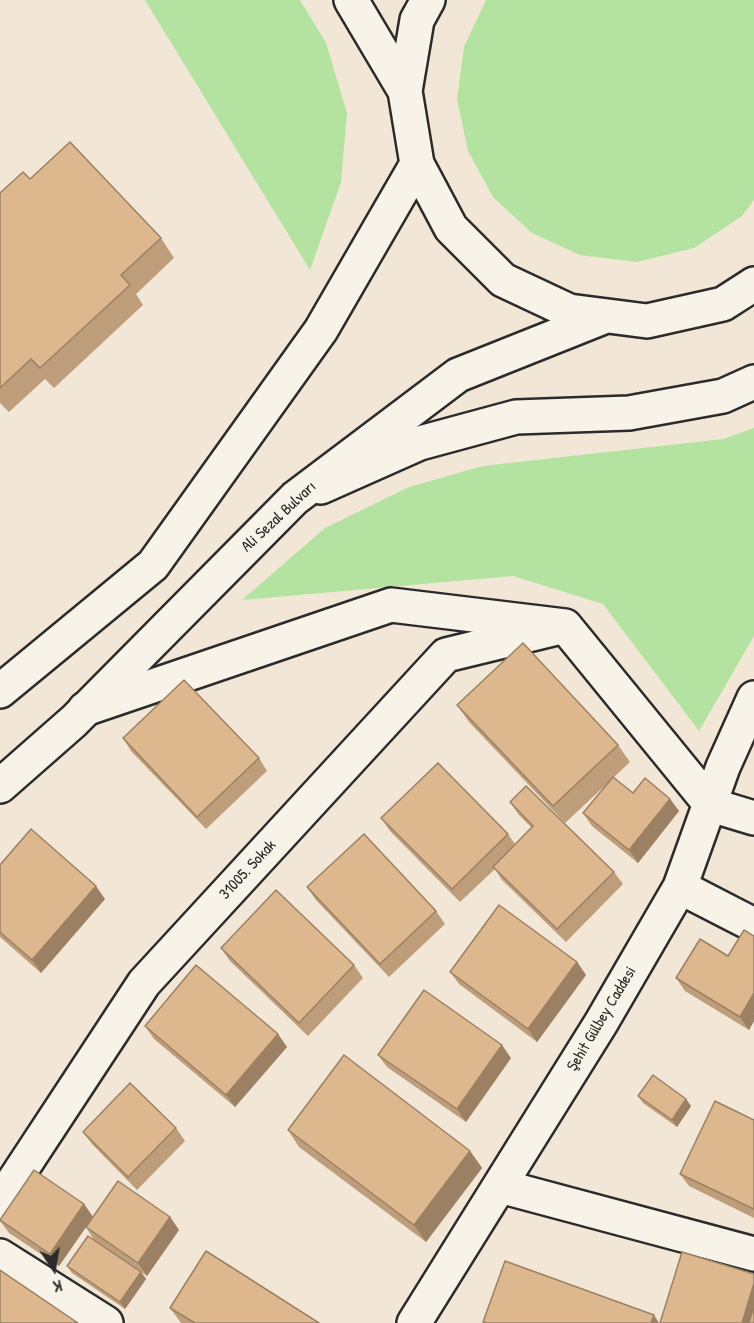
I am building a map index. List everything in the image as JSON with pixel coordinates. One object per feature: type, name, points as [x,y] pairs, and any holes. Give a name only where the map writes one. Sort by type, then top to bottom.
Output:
[{"type":"street","points":[[351,0],[405,92]]},
{"type":"street","points":[[428,0],[417,20],[405,92],[417,164],[451,228],[503,280],[569,311],[646,321],[723,304],[754,284]]},
{"type":"street","points":[[0,691],[153,565],[321,330],[417,164]]},
{"type":"street","name":"Ali Sezal Bulvarı","points":[[0,786],[85,709],[295,498],[458,375],[606,316]]},
{"type":"street","points":[[295,498],[420,443],[516,417],[629,413],[723,396],[754,382]]},
{"type":"street","points":[[85,709],[391,605],[566,626],[711,805],[754,818]]},
{"type":"street","name":"31005. Sokak","points":[[0,1202],[144,983],[446,655],[566,626]]},
{"type":"street","name":"Şehit Gülbey Caddesi","points":[[414,1323],[601,1023],[680,887],[723,767],[754,698]]},
{"type":"street","points":[[680,887],[754,925]]},
{"type":"street","points":[[500,1186],[754,1254]]},
{"type":"street","points":[[0,1256],[106,1323]]},
{"type":"green space","points":[[145,0],[300,0],[326,43],[347,113],[341,182],[310,270]]},
{"type":"green space","points":[[486,0],[754,0],[754,200],[742,216],[694,248],[637,262],[580,255],[532,233],[493,197],[468,151],[457,99],[464,47]]},
{"type":"green space","points":[[754,428],[754,636],[699,731],[603,604],[513,576],[242,600],[325,528],[409,487],[483,466],[723,439]]},
{"type":"building","points":[[70,142],[161,238],[121,275],[130,285],[40,368],[31,359],[0,388],[0,193],[23,172],[30,179]]},
{"type":"building","points":[[523,643],[618,745],[553,806],[457,705]]},
{"type":"building","points":[[184,680],[259,758],[197,817],[123,738]]},
{"type":"building","points":[[438,763],[508,834],[452,889],[381,818]]},
{"type":"building","points":[[613,777],[633,793],[645,778],[670,799],[629,850],[583,813]]},
{"type":"building","points":[[526,786],[614,872],[557,929],[493,867],[533,826],[510,802]]},
{"type":"building","points":[[31,829],[96,886],[32,960],[0,932],[0,865]]},
{"type":"building","points":[[364,834],[436,911],[380,964],[307,887]]},
{"type":"building","points":[[276,890],[354,965],[299,1023],[221,948]]},
{"type":"building","points":[[499,905],[577,962],[528,1029],[450,972]]},
{"type":"building","points":[[744,930],[754,936],[754,993],[740,1017],[676,978],[700,939],[728,956]]},
{"type":"building","points":[[196,965],[278,1034],[226,1095],[145,1026]]},
{"type":"building","points":[[424,990],[502,1045],[457,1109],[378,1055]]},
{"type":"building","points":[[344,1055],[470,1151],[414,1225],[288,1130]]},
{"type":"building","points":[[653,1075],[686,1099],[672,1120],[638,1096]]},
{"type":"building","points":[[130,1083],[176,1128],[128,1177],[83,1132]]},
{"type":"building","points":[[715,1101],[754,1120],[754,1209],[680,1174]]},
{"type":"building","points":[[34,1170],[84,1204],[50,1254],[0,1220]]},
{"type":"building","points":[[118,1181],[170,1217],[138,1263],[86,1227]]},
{"type":"building","points":[[88,1236],[141,1272],[120,1302],[67,1266]]},
{"type":"building","points":[[206,1251],[319,1323],[195,1323],[170,1308]]},
{"type":"building","points":[[682,1252],[754,1274],[754,1283],[742,1323],[660,1323]]},
{"type":"building","points":[[505,1261],[654,1315],[651,1323],[483,1322]]},
{"type":"building","points":[[0,1270],[78,1323],[0,1323]]},
{"type":"building","points":[[754,1306],[754,1323],[749,1323]]}]
